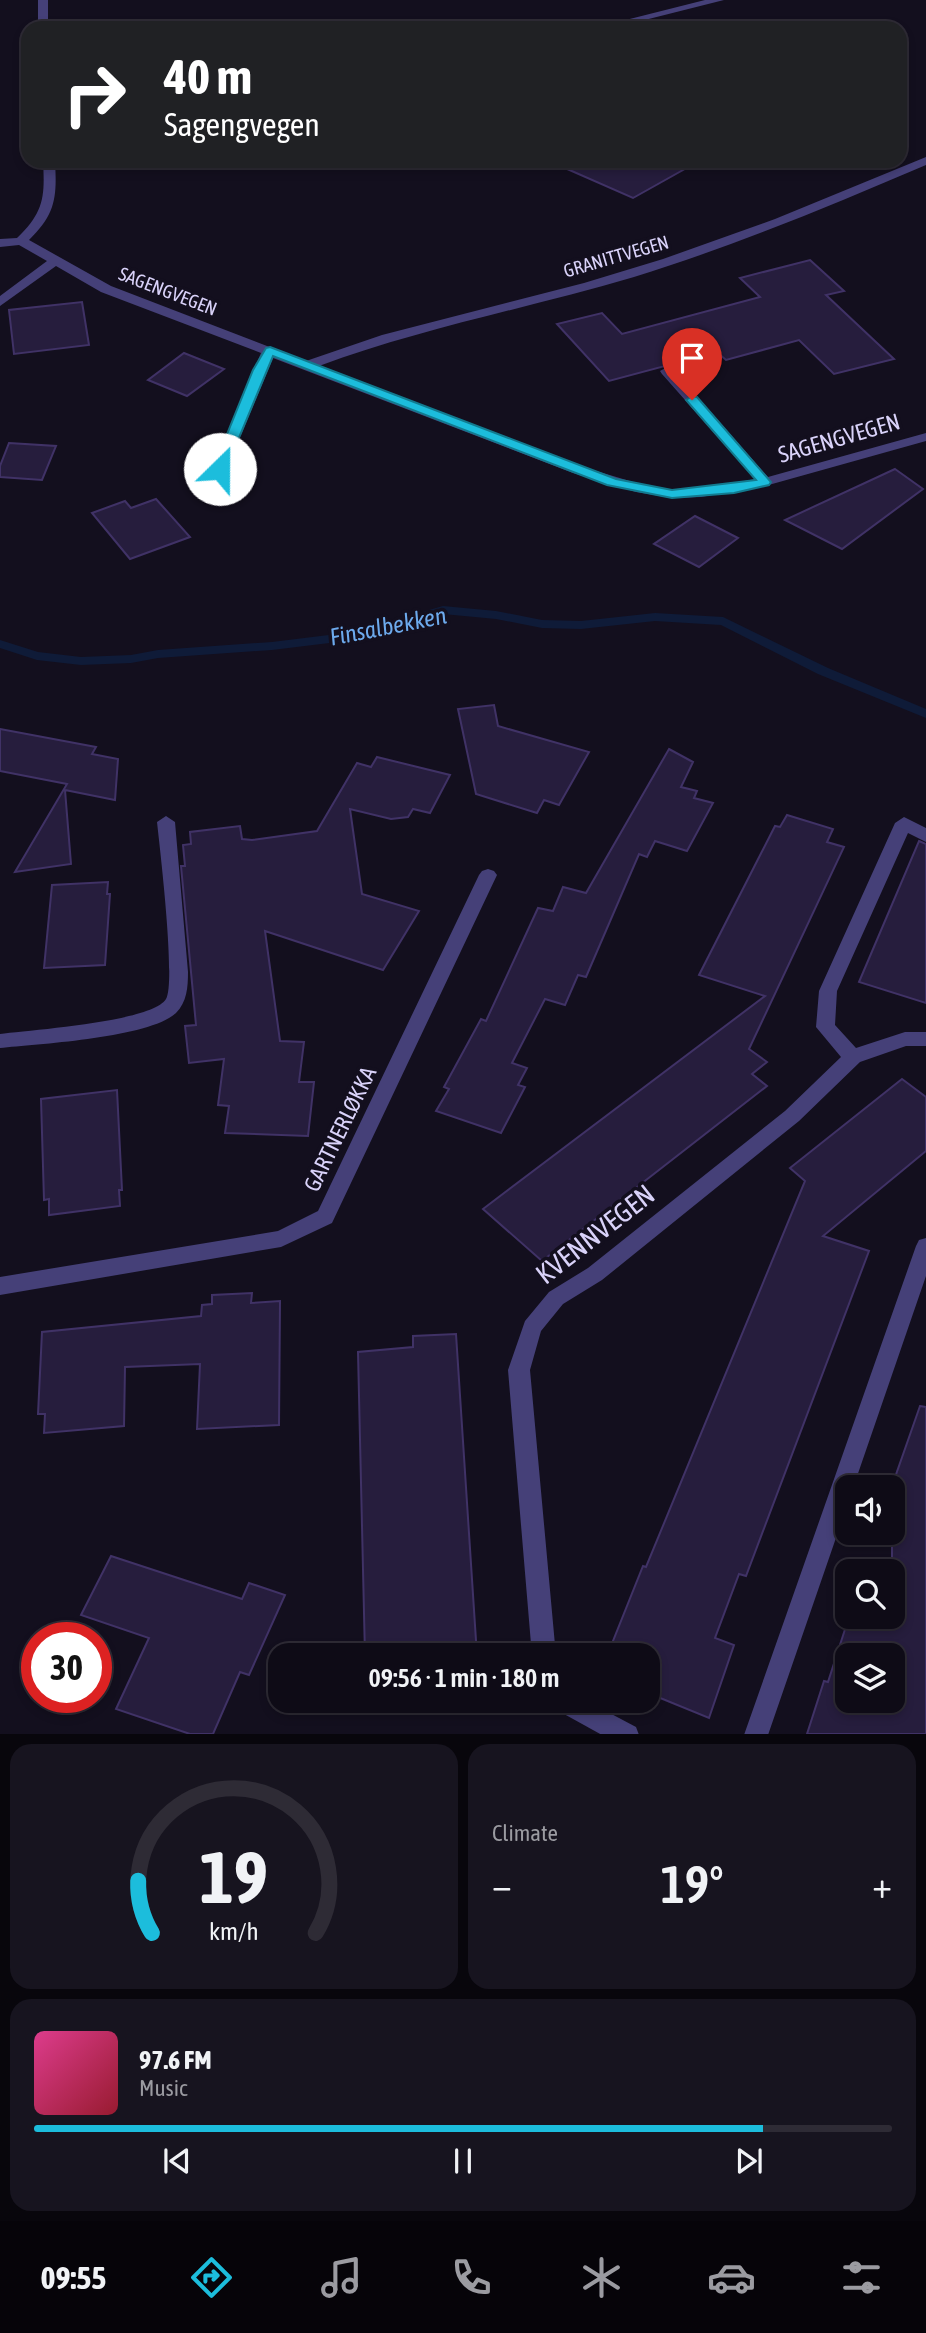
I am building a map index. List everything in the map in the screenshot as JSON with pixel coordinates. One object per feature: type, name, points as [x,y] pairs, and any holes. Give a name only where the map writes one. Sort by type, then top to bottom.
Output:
[{"type":"street","points":[[43,0],[43,21]]},
{"type":"street","points":[[629,21],[719,0]]},
{"type":"street","name":"GRANITTVEGEN","points":[[309,365],[357,346],[628,274],[706,249],[769,227],[926,161]]},
{"type":"street","points":[[0,243],[21,241],[41,222],[49,206],[49,168]]},
{"type":"street","name":"SAGENGVEGEN","points":[[21,241],[106,289],[612,482],[672,494],[734,489],[926,438]]},
{"type":"street","points":[[0,302],[55,261]]},
{"type":"street","points":[[209,495],[259,370],[270,350]]},
{"type":"street","name":"SAGENGVEGEN","points":[[667,371],[765,482]]},
{"type":"street","points":[[0,1041],[133,1022],[166,1010],[178,995],[179,972],[166,822]]},
{"type":"street","points":[[853,1057],[825,1027],[828,991],[904,823],[926,836]]},
{"type":"street","name":"GARTNERLØKKA","points":[[0,1286],[281,1239],[325,1217],[488,875]]},
{"type":"street","name":"KVENNVEGEN","points":[[543,1643],[519,1370],[532,1327],[556,1298],[595,1274],[771,1133],[853,1057],[905,1039],[926,1039]]},
{"type":"street","points":[[756,1734],[926,1246]]},
{"type":"street","points":[[586,1713],[627,1734]]},
{"type":"building","points":[[565,168],[687,168],[633,198]]},
{"type":"building","points":[[810,260],[844,291],[826,295],[894,359],[834,374],[799,340],[726,360],[717,352],[609,381],[557,324],[602,313],[622,334],[760,297],[740,278]]},
{"type":"building","points":[[82,302],[89,345],[14,354],[9,310]]},
{"type":"building","points":[[184,353],[224,369],[187,396],[148,380]]},
{"type":"building","points":[[9,443],[56,446],[42,480],[0,477],[0,466]]},
{"type":"building","points":[[895,469],[923,489],[842,549],[785,520]]},
{"type":"building","points":[[156,499],[190,537],[130,559],[92,513],[125,501],[131,508]]},
{"type":"building","points":[[695,516],[738,538],[699,567],[654,544]]},
{"type":"building","points":[[494,705],[498,726],[589,752],[559,805],[544,800],[537,813],[476,794],[458,709]]},
{"type":"building","points":[[0,729],[96,747],[92,754],[118,759],[115,800],[65,790],[71,864],[15,872],[67,784],[0,771]]},
{"type":"building","points":[[669,749],[693,762],[681,787],[697,791],[694,798],[713,803],[687,851],[655,841],[647,857],[639,854],[586,977],[578,975],[565,1005],[545,999],[512,1063],[527,1068],[518,1085],[525,1087],[501,1133],[436,1111],[449,1089],[444,1087],[481,1019],[486,1021],[538,908],[553,911],[563,887],[586,893]]},
{"type":"building","points":[[377,757],[450,775],[430,813],[413,809],[408,817],[391,819],[350,809],[362,894],[419,911],[383,970],[265,931],[280,1041],[304,1042],[299,1082],[314,1082],[308,1136],[225,1133],[229,1106],[218,1105],[224,1059],[189,1063],[185,1026],[196,1025],[181,866],[185,866],[183,845],[191,844],[190,832],[240,826],[242,839],[252,840],[317,831],[357,763],[371,767]]},
{"type":"building","points":[[787,815],[833,829],[827,842],[844,847],[749,1049],[767,1062],[752,1074],[767,1086],[542,1261],[483,1209],[765,996],[699,975],[775,826],[780,827]]},
{"type":"building","points":[[919,841],[926,844],[926,1003],[859,982]]},
{"type":"building","points":[[108,882],[107,894],[110,894],[105,965],[44,968],[52,885]]},
{"type":"building","points":[[902,1079],[926,1097],[926,1151],[823,1236],[869,1251],[746,1576],[739,1574],[715,1638],[734,1645],[709,1718],[660,1698],[660,1643],[612,1643],[805,1181],[790,1168]]},
{"type":"building","points":[[117,1090],[122,1190],[119,1190],[120,1206],[49,1215],[49,1199],[44,1200],[41,1099]]},
{"type":"building","points":[[252,1293],[251,1303],[280,1301],[279,1425],[197,1429],[200,1364],[125,1367],[124,1426],[44,1433],[45,1414],[38,1414],[42,1332],[201,1316],[202,1305],[212,1304],[212,1295]]},
{"type":"building","points":[[456,1334],[476,1643],[365,1643],[358,1352],[413,1347],[413,1336]]},
{"type":"building","points":[[920,1406],[926,1407],[926,1734],[807,1734],[824,1681],[828,1682],[835,1660],[835,1713],[905,1713],[905,1643],[841,1643],[845,1629],[905,1629],[905,1559],[892,1559],[892,1545],[905,1545],[905,1475],[896,1475]]},
{"type":"building","points":[[111,1556],[242,1599],[249,1583],[285,1595],[249,1675],[240,1672],[213,1734],[190,1734],[116,1709],[149,1638],[112,1625],[112,1622],[102,1622],[81,1615]]},
{"type":"waterway","name":"Finsalbekken","points":[[0,644],[37,656],[81,661],[131,659],[158,654],[272,646],[354,636],[443,610],[496,615],[542,624],[581,625],[655,617],[723,621],[823,671],[926,714]]},
{"type":"route","points":[[220,469],[259,370],[270,350],[612,482],[672,494],[734,489],[765,482],[722,430],[692,400]]}]
